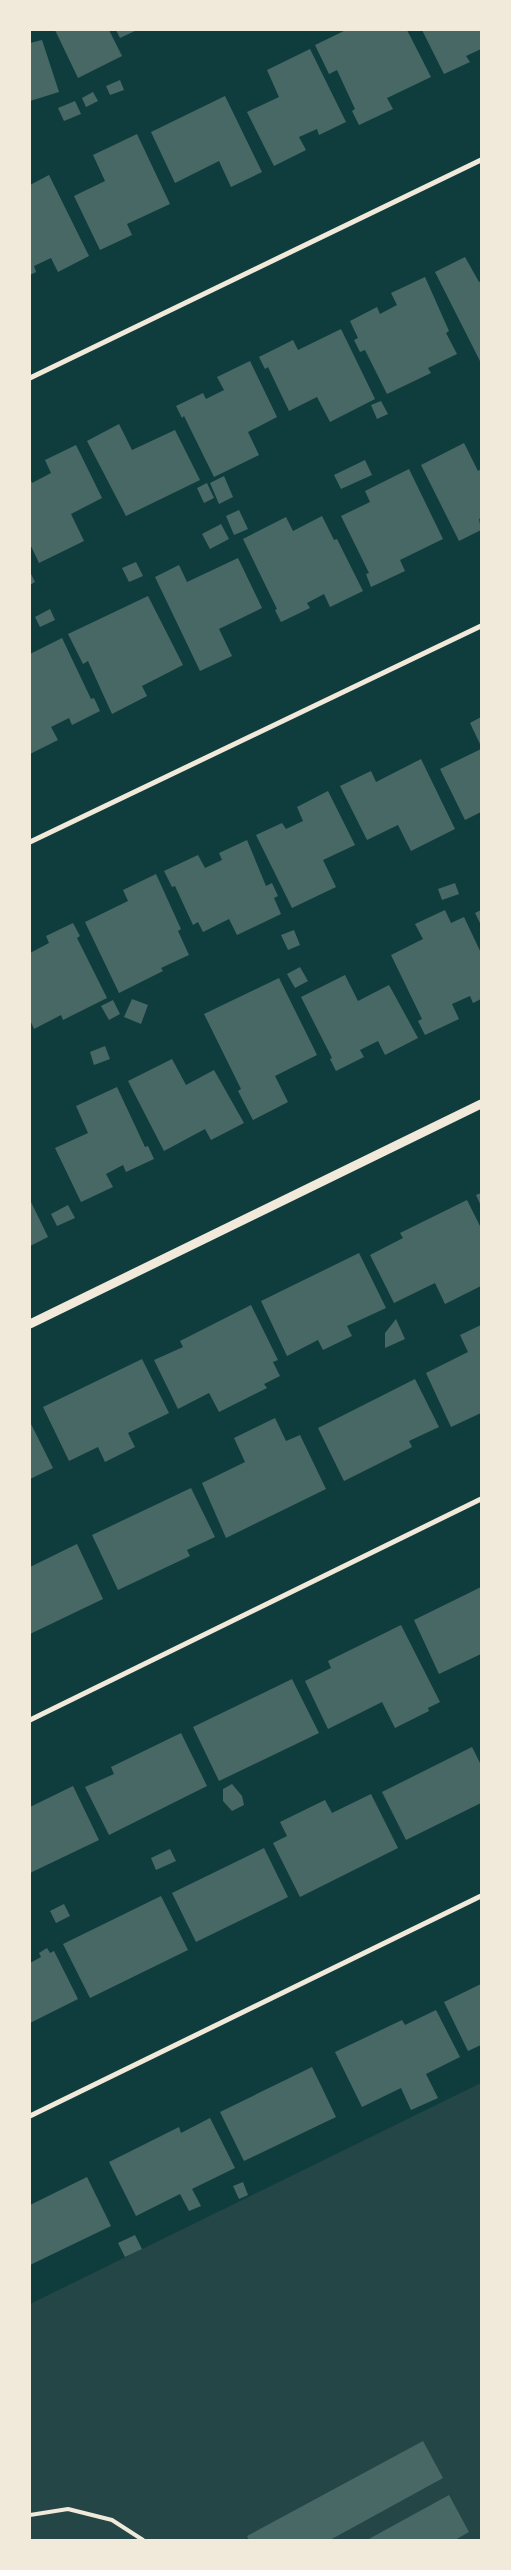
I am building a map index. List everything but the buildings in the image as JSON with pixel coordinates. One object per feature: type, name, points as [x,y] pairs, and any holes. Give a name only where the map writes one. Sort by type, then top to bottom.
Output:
[{"type":"street","points":[[30,378],[481,160]]},
{"type":"street","points":[[30,842],[481,626]]},
{"type":"street","points":[[30,1324],[481,1104]]},
{"type":"street","points":[[30,1720],[481,1499]]},
{"type":"street","points":[[30,2116],[481,1896]]},
{"type":"lane","points":[[30,2515],[68,2510],[112,2520],[143,2540]]},
{"type":"shaded area","points":[[481,2083],[481,2540],[30,2540],[30,2304]]}]
